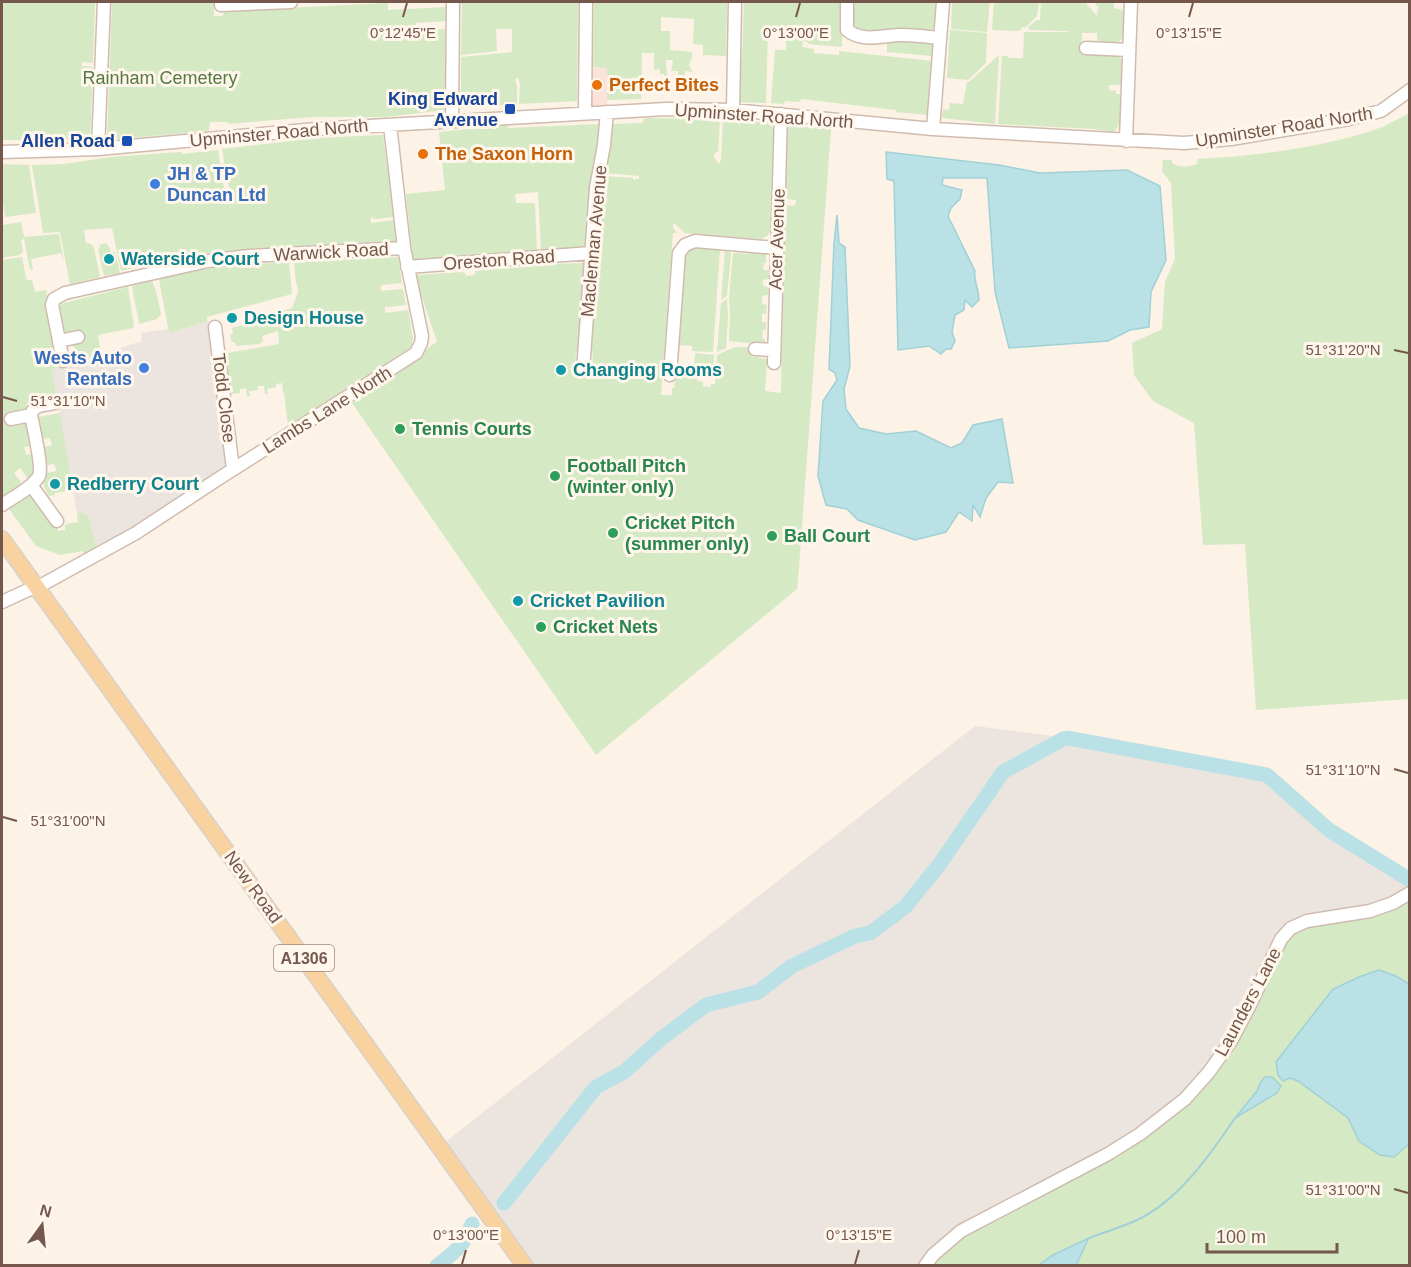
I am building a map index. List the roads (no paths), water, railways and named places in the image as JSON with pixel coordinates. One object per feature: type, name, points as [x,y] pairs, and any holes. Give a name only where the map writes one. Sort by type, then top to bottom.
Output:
[{"type":"main road","name":"New Road","points":[[2,539],[525,1266]]},
{"type":"street","points":[[98,149],[104,2]]},
{"type":"street","points":[[221,5],[291,2]]},
{"type":"street","points":[[452,121],[453,2]]},
{"type":"street","points":[[585,113],[586,2]]},
{"type":"street","points":[[733,110],[735,2]]},
{"type":"street","points":[[847,2],[847,30],[853,35],[867,38],[901,35],[940,38]]},
{"type":"street","points":[[933,129],[943,2]]},
{"type":"street","points":[[1126,141],[1129,50],[1127,2]]},
{"type":"street","points":[[1086,48],[1129,50]]},
{"type":"street","name":"Upminster Road North","points":[[2,152],[98,149],[316,129],[666,109],[733,110],[933,129],[1184,143],[1231,139],[1349,119],[1381,111],[1410,90]]},
{"type":"street","name":"Maclennan Avenue","points":[[583,371],[596,188],[607,112]]},
{"type":"street","name":"Acer Avenue","points":[[755,349],[774,357],[781,114]]},
{"type":"street","name":"Lambs Lane North","points":[[2,602],[38,587],[136,532],[416,353],[422,336],[404,248],[390,124]]},
{"type":"street","points":[[670,375],[679,253],[685,245],[695,241],[776,248]]},
{"type":"street","name":"Warwick Road","points":[[63,361],[52,305],[58,295],[208,261],[249,256],[404,248]]},
{"type":"street","name":"Oreston Road","points":[[407,267],[591,254]]},
{"type":"street","name":"Todd Close","points":[[215,327],[233,470]]},
{"type":"street","points":[[59,341],[78,337]]},
{"type":"street","points":[[2,505],[39,477],[41,468],[31,415],[34,408],[55,403]]},
{"type":"street","points":[[11,418],[31,415]]},
{"type":"street","points":[[31,485],[57,521]]},
{"type":"street","name":"Launders Lane","points":[[925,1266],[933,1255],[960,1231],[1108,1154],[1140,1134],[1185,1099],[1209,1072],[1231,1041],[1281,939],[1291,927],[1307,921],[1370,911],[1393,903],[1410,893]]},
{"type":"water","points":[[886,152],[999,165],[1040,173],[1127,170],[1160,186],[1166,260],[1151,292],[1149,327],[1130,330],[1108,341],[1009,348],[995,292],[987,178],[943,178],[942,185],[962,190],[960,199],[951,208],[948,216],[975,271],[979,300],[972,307],[965,300],[964,310],[955,315],[952,332],[955,341],[951,349],[946,349],[941,354],[929,346],[898,350],[894,181],[887,179]]},
{"type":"water","points":[[837,215],[839,243],[845,247],[850,366],[844,389],[846,409],[859,428],[886,434],[916,431],[951,448],[962,443],[973,425],[1002,419],[1013,483],[998,482],[986,498],[980,517],[973,505],[972,521],[959,512],[946,532],[915,540],[858,520],[847,509],[826,505],[818,476],[823,401],[837,380],[835,373],[829,369]]},
{"type":"water","points":[[1379,970],[1409,984],[1409,1144],[1394,1157],[1380,1155],[1359,1141],[1348,1118],[1298,1081],[1290,1078],[1283,1081],[1278,1075],[1276,1062],[1333,989]]},
{"type":"water","points":[[1265,1077],[1272,1077],[1281,1086],[1277,1093],[1235,1118],[1257,1091]]},
{"type":"water","points":[[1089,1238],[1076,1265],[1039,1265],[1053,1255]]},
{"type":"waterway","points":[[504,1203],[596,1087],[624,1072],[662,1038],[706,1005],[758,992],[792,966],[855,936],[870,933],[905,907],[939,865],[1003,772],[1063,739],[1068,738],[1267,775],[1329,830],[1410,880]]},
{"type":"waterway","points":[[1089,1238],[1137,1220],[1166,1201],[1204,1162],[1235,1118]]},
{"type":"waterway","points":[[437,1266],[458,1248],[472,1224]]},
{"type":"place","name":"Perfect Bites","points":[[597,85]]},
{"type":"place","name":"King Edward Avenue","points":[[510,109]]},
{"type":"place","name":"Allen Road","points":[[127,141]]},
{"type":"place","name":"The Saxon Horn","points":[[423,154]]},
{"type":"place","name":"JH & TP Duncan Ltd","points":[[155,184]]},
{"type":"place","name":"Waterside Court","points":[[109,259]]},
{"type":"place","name":"Design House","points":[[232,318]]},
{"type":"place","name":"Wests Auto Rentals","points":[[144,368]]},
{"type":"place","name":"Changing Rooms","points":[[561,370]]},
{"type":"place","name":"Tennis Courts","points":[[400,429]]},
{"type":"place","name":"Football Pitch (winter only)","points":[[555,476]]},
{"type":"place","name":"Redberry Court","points":[[55,484]]},
{"type":"place","name":"Cricket Pitch (summer only)","points":[[613,533]]},
{"type":"place","name":"Ball Court","points":[[772,536]]},
{"type":"place","name":"Cricket Pavilion","points":[[518,601]]},
{"type":"place","name":"Cricket Nets","points":[[541,627]]},
{"type":"park label","name":"Rainham Cemetery","points":[[160,78]]}]
